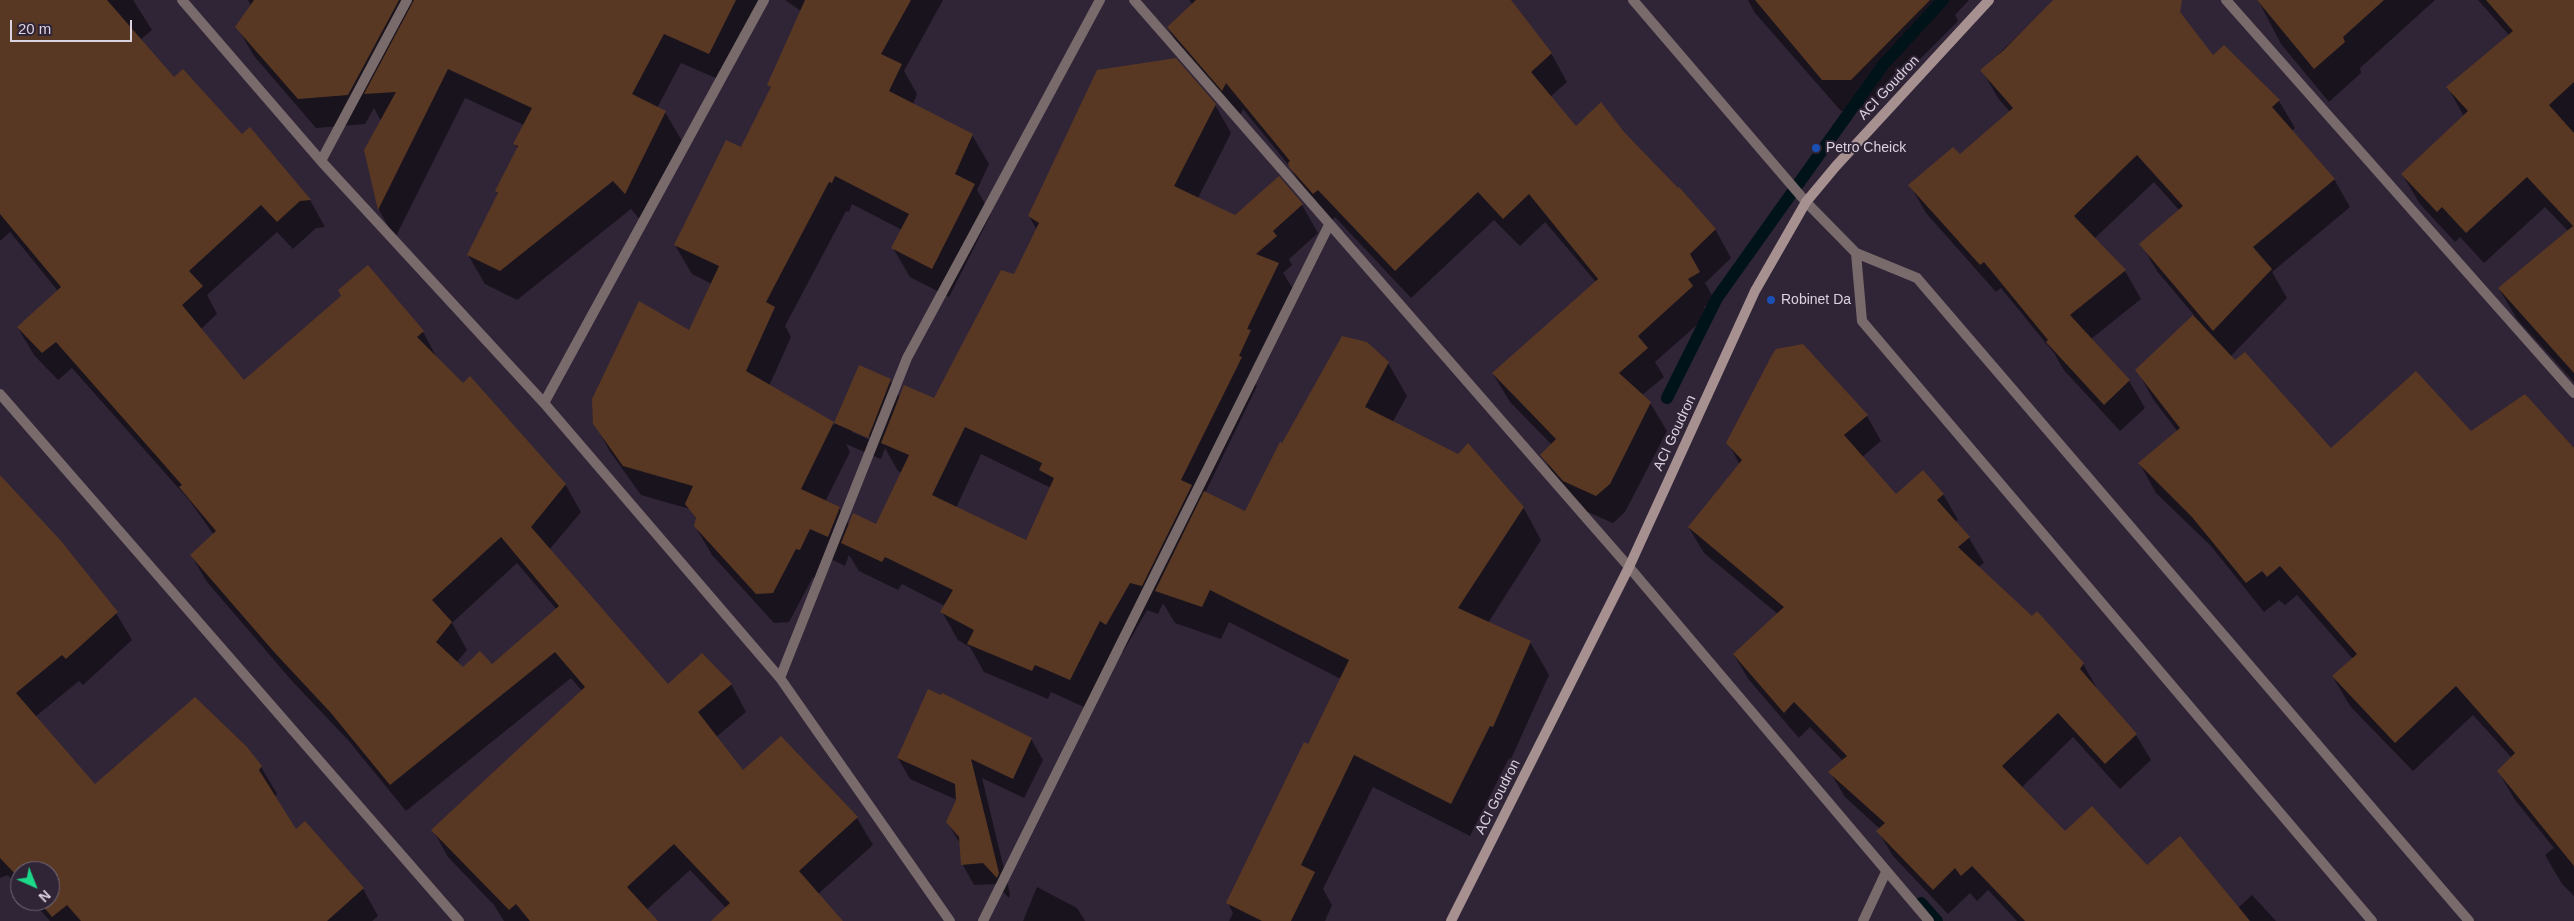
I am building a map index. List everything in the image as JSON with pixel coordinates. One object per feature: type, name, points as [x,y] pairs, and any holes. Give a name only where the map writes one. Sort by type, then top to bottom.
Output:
[{"type":"street","points":[[182,0],[320,161],[544,403],[780,678],[950,921]]},
{"type":"street","points":[[320,161],[407,0]]},
{"type":"street","points":[[544,403],[764,0]]},
{"type":"street","points":[[780,678],[907,358],[1100,0]]},
{"type":"street","points":[[1134,0],[1629,567],[1929,921]]},
{"type":"street","points":[[1633,0],[1806,202],[1856,253],[1918,278],[2469,921]]},
{"type":"street","name":"ACI Goudron","points":[[1451,921],[1629,567],[1755,291],[1806,202],[1836,166],[1989,0]]},
{"type":"street","points":[[2226,0],[2574,393]]},
{"type":"street","points":[[982,921],[1329,225]]},
{"type":"street","points":[[1856,253],[1862,321],[2372,921]]},
{"type":"street","points":[[0,394],[458,921]]},
{"type":"street","points":[[1863,921],[1886,872]]},
{"type":"building","points":[[0,0],[107,0],[174,77],[183,69],[242,134],[250,127],[311,200],[300,201],[277,222],[261,205],[189,271],[203,286],[182,305],[244,380],[341,296],[338,290],[368,265],[424,331],[417,337],[463,383],[470,376],[566,484],[531,527],[668,684],[702,653],[732,684],[698,712],[743,770],[781,736],[858,817],[799,871],[843,921],[711,921],[730,903],[674,844],[627,887],[658,921],[530,921],[516,904],[509,910],[431,830],[585,687],[555,652],[390,785],[331,713],[275,653],[190,555],[216,531],[179,487],[182,485],[56,342],[42,353],[17,327],[61,287],[0,214]],"holes":[[[501,537],[559,606],[492,664],[480,651],[463,667],[436,642],[452,622],[432,600]]]},
{"type":"building","points":[[254,0],[399,0],[348,95],[298,99],[235,27]]},
{"type":"building","points":[[414,0],[736,0],[709,54],[664,34],[632,94],[666,111],[625,194],[613,181],[500,271],[467,255],[498,193],[495,191],[518,146],[513,144],[532,108],[448,69],[378,210],[364,150],[396,92],[364,94]]},
{"type":"building","points":[[805,0],[911,0],[881,54],[902,64],[889,91],[973,134],[955,174],[975,184],[932,269],[891,248],[909,214],[835,176],[832,183],[829,182],[766,302],[775,307],[746,371],[834,422],[801,489],[840,507],[828,537],[810,529],[800,550],[796,549],[773,593],[756,594],[694,526],[696,518],[685,504],[693,486],[623,466],[593,424],[592,399],[639,301],[689,330],[719,266],[674,245],[726,140],[741,147],[771,87],[767,85]]},
{"type":"building","points":[[1196,0],[1511,0],[1552,53],[1531,72],[1576,126],[1601,102],[1624,132],[1679,187],[1716,229],[1690,254],[1700,272],[1688,279],[1693,286],[1638,336],[1648,348],[1619,373],[1651,402],[1610,484],[1596,496],[1563,481],[1540,455],[1556,439],[1492,373],[1598,279],[1529,194],[1503,219],[1478,192],[1395,271],[1318,190],[1313,194],[1289,167],[1288,163],[1290,161],[1226,83],[1222,91],[1167,27]]},
{"type":"building","points":[[1755,0],[1930,0],[1851,80],[1822,80]]},
{"type":"building","points":[[2053,0],[2182,0],[2180,12],[2213,55],[2224,45],[2280,100],[2272,107],[2335,179],[2253,247],[2272,269],[2213,331],[2139,244],[2183,206],[2137,155],[2074,216],[2126,270],[2070,315],[2130,380],[2104,405],[2046,342],[2048,340],[1984,262],[1980,265],[1908,185],[1953,147],[1960,154],[2013,108],[1980,70],[2004,50]]},
{"type":"building","points":[[2257,0],[2384,0],[2343,37],[2345,42],[2314,69]]},
{"type":"building","points":[[2486,0],[2574,0],[2574,82],[2549,105],[2574,133],[2574,373],[2498,288],[2573,226],[2527,177],[2466,233],[2442,207],[2437,212],[2401,174],[2468,111],[2446,87],[2513,31]]},
{"type":"building","points":[[1176,58],[1216,104],[1174,186],[1235,215],[1279,176],[1303,204],[1273,231],[1277,236],[1256,254],[1279,263],[1247,329],[1251,330],[1239,356],[1242,357],[1181,480],[1192,485],[1142,586],[1130,583],[1106,625],[1100,621],[1070,680],[1035,665],[1032,671],[967,644],[974,630],[940,612],[953,590],[885,557],[882,562],[841,543],[853,513],[876,524],[909,455],[881,443],[904,385],[934,398],[1001,270],[1014,274],[1039,223],[1028,216],[1097,70]],"holes":[[[965,427],[1042,463],[1039,470],[1054,478],[1026,540],[932,495]]]},
{"type":"building","points":[[2193,315],[2235,360],[2245,352],[2331,448],[2416,371],[2471,431],[2525,394],[2574,448],[2574,866],[2497,771],[2515,753],[2456,686],[2395,743],[2332,676],[2357,654],[2280,566],[2267,577],[2262,571],[2246,583],[2192,517],[2138,463],[2180,428],[2135,370]]},
{"type":"building","points":[[1342,336],[1367,342],[1389,362],[1365,407],[1458,454],[1468,443],[1524,507],[1458,608],[1531,641],[1493,727],[1490,726],[1451,804],[1354,755],[1301,865],[1315,872],[1291,921],[1262,921],[1226,903],[1304,742],[1308,744],[1349,660],[1210,590],[1202,607],[1155,591],[1204,491],[1245,511],[1280,442],[1282,443]]},
{"type":"building","points":[[1803,344],[1868,415],[1844,435],[1896,494],[1923,470],[1944,494],[1937,500],[1970,537],[1958,547],[2032,616],[2037,611],[2084,663],[2080,669],[2137,734],[2105,764],[2058,713],[2002,766],[2065,831],[2092,806],[2147,865],[2180,836],[2250,921],[2025,921],[1972,866],[1961,876],[1955,868],[1933,890],[1876,831],[1885,823],[1828,772],[1847,756],[1794,702],[1784,713],[1733,654],[1784,607],[1688,527],[1742,460],[1726,443],[1772,355],[1776,349]]},
{"type":"building","points":[[859,365],[891,379],[868,438],[834,423]]},
{"type":"building","points":[[0,475],[61,541],[118,612],[66,659],[62,655],[16,693],[95,784],[195,697],[247,747],[262,766],[259,770],[296,829],[305,821],[364,888],[327,921],[81,921],[67,905],[60,911],[60,861],[10,861],[10,868],[0,858]]},
{"type":"building","points":[[928,689],[941,695],[942,693],[1032,738],[1013,779],[971,759],[999,873],[997,878],[983,863],[961,865],[959,837],[946,822],[956,800],[955,784],[897,758]]},
{"type":"building","points":[[47,911],[60,911],[52,917]]},
{"type":"waterway","points":[[1667,398],[1717,298],[1883,65],[1943,0]]},
{"type":"waterway","points":[[1921,903],[1937,921]]},
{"type":"place","name":"Petro Cheick","points":[[1816,148]]},
{"type":"place","name":"Robinet Da","points":[[1771,300]]}]
